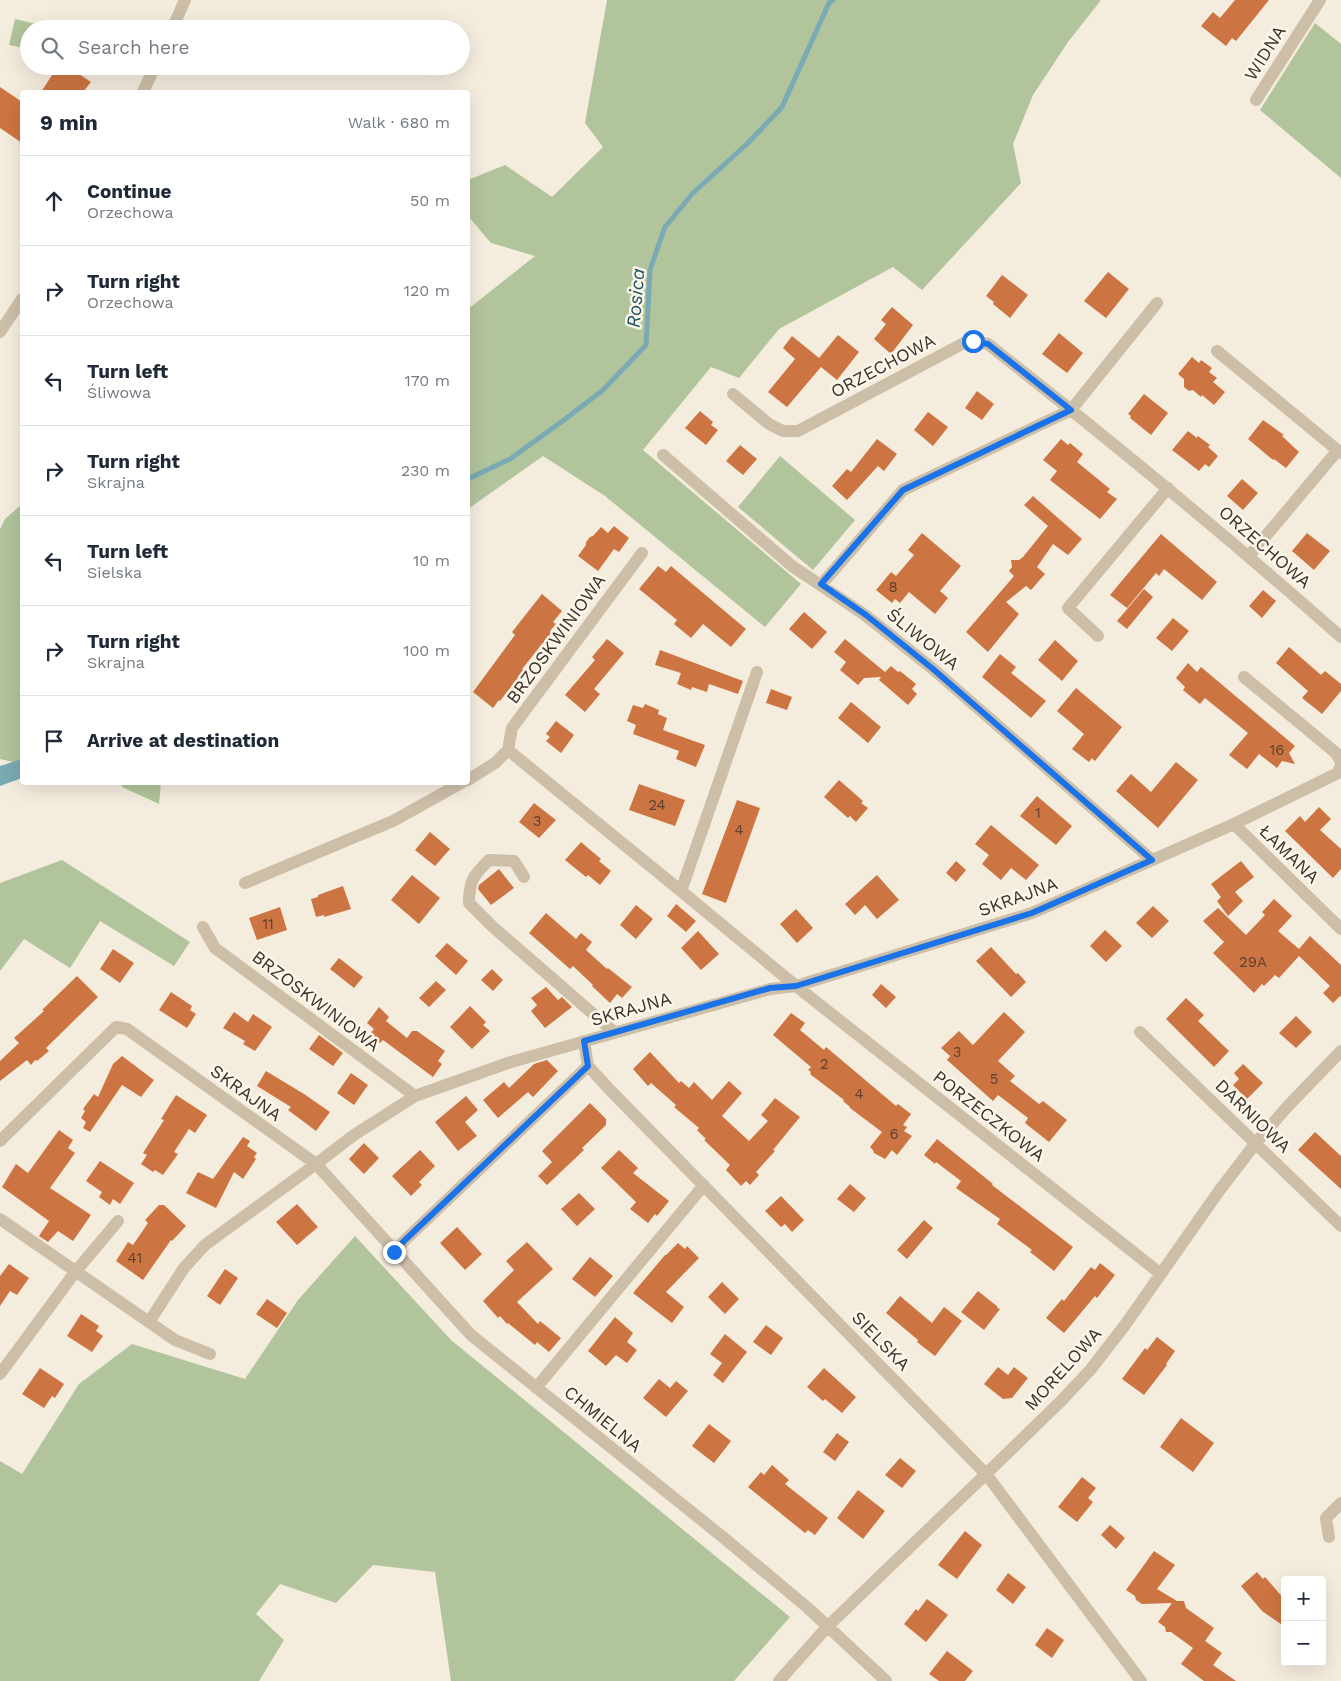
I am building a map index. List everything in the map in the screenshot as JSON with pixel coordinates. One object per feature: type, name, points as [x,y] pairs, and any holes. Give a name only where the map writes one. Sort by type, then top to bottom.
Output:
[{"type":"street","points":[[176,20],[185,0]]},
{"type":"street","name":"WIDNA","points":[[1256,100],[1320,0]]},
{"type":"street","points":[[144,90],[151,75]]},
{"type":"street","points":[[0,332],[20,302]]},
{"type":"street","points":[[821,584],[903,490],[1071,410],[1157,303]]},
{"type":"street","name":"ORZECHOWA","points":[[733,394],[769,424],[783,431],[798,430],[964,343],[973,341],[988,344],[1168,488],[1341,637]]},
{"type":"street","points":[[1216,351],[1339,452],[1324,466],[1249,556]]},
{"type":"street","name":"ŚLIWOWA","points":[[663,455],[792,566],[866,615],[933,669],[1152,860]]},
{"type":"street","points":[[1098,636],[1068,608],[1168,488]]},
{"type":"street","name":"BRZOSKWINIOWA","points":[[508,750],[512,728],[642,553]]},
{"type":"street","points":[[681,891],[757,672]]},
{"type":"street","name":"SKRAJNA","points":[[0,1141],[116,1027],[127,1029],[316,1164],[354,1135],[415,1096],[511,1062],[770,988],[796,986],[1032,913],[1234,824],[1338,773],[1341,763],[1336,753],[1244,677]]},
{"type":"street","points":[[470,779],[495,763],[508,750],[796,986]]},
{"type":"street","points":[[245,883],[393,821],[458,785]]},
{"type":"street","name":"ŁAMANA","points":[[1234,824],[1341,929]]},
{"type":"street","points":[[524,877],[514,861],[490,860],[474,875],[469,887],[469,903],[493,927],[614,1032]]},
{"type":"street","name":"BRZOSKWINIOWA","points":[[203,927],[215,948],[415,1096]]},
{"type":"street","name":"PORZECZKOWA","points":[[796,986],[1160,1274]]},
{"type":"street","name":"DARNIOWA","points":[[1140,1032],[1341,1226]]},
{"type":"street","points":[[394,1252],[588,1066],[584,1041]]},
{"type":"street","name":"MORELOWA","points":[[780,1681],[828,1626],[1062,1400],[1091,1369],[1125,1325],[1255,1144],[1287,1107],[1341,1051]]},
{"type":"street","name":"SIELSKA","points":[[588,1066],[986,1474],[1141,1681]]},
{"type":"street","points":[[149,1322],[184,1268],[205,1245],[316,1164]]},
{"type":"street","name":"CHMIELNA","points":[[316,1164],[471,1335],[724,1538],[828,1626],[886,1681]]},
{"type":"street","points":[[536,1388],[704,1185]]},
{"type":"street","points":[[0,1219],[175,1340],[210,1354]]},
{"type":"street","points":[[0,1374],[76,1271],[118,1222]]},
{"type":"street","points":[[1329,1537],[1326,1518],[1341,1503]]},
{"type":"green space","points":[[607,0],[1101,0],[1068,42],[1033,95],[1013,144],[1021,183],[922,290],[893,267],[779,329],[739,378],[711,367],[643,450],[801,584],[765,627],[605,496],[543,456],[470,508],[470,306],[535,256],[491,243],[470,218],[470,179],[505,165],[552,197],[603,147],[585,123]]},
{"type":"green space","points":[[15,19],[20,20],[20,47],[9,45]]},
{"type":"green space","points":[[1315,23],[1341,44],[1341,178],[1260,110]]},
{"type":"green space","points":[[780,456],[855,520],[813,570],[738,507]]},
{"type":"green space","points":[[20,506],[20,764],[0,759],[0,529],[5,519]]},
{"type":"green space","points":[[122,785],[161,785],[159,804],[122,787]]},
{"type":"green space","points":[[62,860],[190,942],[174,966],[100,921],[70,968],[24,939],[0,971],[0,883]]},
{"type":"green space","points":[[355,1236],[451,1340],[790,1617],[734,1681],[451,1681],[435,1572],[373,1565],[336,1603],[280,1584],[256,1614],[284,1640],[259,1681],[0,1681],[0,1461],[22,1474],[79,1384],[132,1344],[245,1379],[298,1300]]},
{"type":"water","points":[[20,760],[20,779],[0,786],[0,766]]},
{"type":"building","points":[[1235,0],[1269,0],[1236,41],[1232,38],[1226,46],[1201,26],[1213,12],[1220,18]]},
{"type":"building","points":[[52,75],[80,75],[91,82],[85,90],[42,90]]},
{"type":"building","points":[[0,87],[20,101],[20,142],[0,128]]},
{"type":"building","points":[[1108,272],[1129,289],[1106,318],[1084,301]]},
{"type":"building","points":[[1002,275],[1028,295],[1010,318],[986,296]]},
{"type":"building","points":[[892,307],[913,325],[891,354],[874,339],[886,324],[881,320]]},
{"type":"building","points":[[1059,333],[1083,353],[1067,373],[1042,354]]},
{"type":"building","points":[[838,335],[859,352],[837,380],[821,367],[787,407],[768,392],[795,359],[783,348],[792,336],[819,358]]},
{"type":"building","points":[[1192,357],[1199,363],[1201,360],[1212,368],[1209,372],[1217,378],[1213,382],[1225,392],[1214,405],[1202,395],[1201,397],[1193,390],[1189,391],[1184,387],[1184,379],[1178,374]]},
{"type":"building","points":[[977,391],[994,404],[982,420],[965,408]]},
{"type":"building","points":[[1144,394],[1168,413],[1151,435],[1130,418],[1131,416],[1128,414]]},
{"type":"building","points":[[700,411],[713,422],[711,425],[718,430],[706,445],[685,428]]},
{"type":"building","points":[[928,412],[948,427],[933,446],[914,430]]},
{"type":"building","points":[[1263,420],[1284,435],[1282,436],[1299,452],[1286,468],[1273,460],[1248,439]]},
{"type":"building","points":[[1188,431],[1210,445],[1208,447],[1218,456],[1209,467],[1205,464],[1199,471],[1172,450]]},
{"type":"building","points":[[877,439],[897,454],[884,471],[878,466],[847,500],[832,486],[847,469],[851,472]]},
{"type":"building","points":[[1061,439],[1068,445],[1070,443],[1083,454],[1077,462],[1110,489],[1107,492],[1117,499],[1100,519],[1050,480],[1057,471],[1043,460]]},
{"type":"building","points":[[740,445],[757,459],[743,475],[726,461]]},
{"type":"building","points":[[1242,479],[1258,493],[1243,510],[1227,496]]},
{"type":"building","points":[[1033,496],[1082,539],[1068,555],[1053,544],[1037,567],[1045,574],[1031,590],[1026,586],[1006,602],[1019,614],[988,652],[966,632],[1014,576],[1009,571],[1012,567],[1011,560],[1019,560],[1023,557],[1048,526],[1024,505]]},
{"type":"building","points":[[614,526],[629,538],[619,552],[614,549],[598,571],[578,556],[586,542],[601,527],[608,533]]},
{"type":"building","points":[[922,533],[961,566],[940,591],[948,598],[935,614],[909,592],[900,603],[895,599],[892,603],[876,590],[891,572],[896,576],[914,555],[908,550]]},
{"type":"building","points":[[1307,533],[1330,551],[1314,570],[1292,551]]},
{"type":"building","points":[[1161,534],[1217,582],[1202,600],[1164,569],[1159,576],[1156,573],[1127,608],[1110,595]]},
{"type":"building","points":[[658,566],[666,572],[671,566],[746,629],[731,647],[703,624],[691,638],[674,624],[677,620],[639,589]]},
{"type":"building","points":[[1144,589],[1153,597],[1127,629],[1117,621]]},
{"type":"building","points":[[1263,590],[1276,601],[1262,618],[1249,606]]},
{"type":"building","points":[[542,594],[562,611],[553,622],[556,624],[550,631],[551,633],[493,708],[473,692],[515,635],[512,632]]},
{"type":"building","points":[[804,612],[827,632],[812,649],[789,629]]},
{"type":"building","points":[[1173,618],[1189,631],[1172,651],[1156,638]]},
{"type":"building","points":[[607,639],[624,653],[594,689],[600,694],[585,712],[565,695],[595,660],[592,657]]},
{"type":"building","points":[[845,639],[885,672],[891,666],[916,684],[912,689],[917,694],[908,705],[879,680],[881,677],[864,678],[858,685],[840,670],[846,662],[834,652]]},
{"type":"building","points":[[1055,640],[1078,661],[1062,681],[1038,660]]},
{"type":"building","points":[[1289,647],[1321,675],[1325,671],[1341,684],[1341,691],[1322,714],[1302,698],[1308,691],[1276,663]]},
{"type":"building","points":[[660,650],[743,681],[738,694],[709,684],[707,692],[692,687],[691,690],[677,684],[681,673],[655,665]]},
{"type":"building","points":[[1000,654],[1016,667],[1011,673],[1046,701],[1031,718],[982,677]]},
{"type":"building","points":[[1188,663],[1197,672],[1201,667],[1295,746],[1289,753],[1295,764],[1282,761],[1277,768],[1259,754],[1247,769],[1229,755],[1248,733],[1205,698],[1200,704],[1183,690],[1185,687],[1176,678]]},
{"type":"building","points":[[1076,688],[1122,727],[1095,761],[1092,758],[1089,762],[1072,749],[1084,734],[1057,711]]},
{"type":"building","points":[[771,689],[792,697],[787,710],[766,703]]},
{"type":"building","points":[[851,702],[881,727],[868,743],[838,718]]},
{"type":"building","points":[[645,704],[659,710],[658,714],[667,718],[663,730],[705,745],[696,767],[676,759],[679,751],[633,734],[636,725],[627,721],[633,705],[643,708]]},
{"type":"building","points":[[556,721],[574,735],[561,753],[546,741],[550,737],[546,734]]},
{"type":"building","points":[[1176,762],[1198,780],[1158,828],[1116,791],[1131,774],[1151,792]]},
{"type":"building","points":[[839,780],[863,801],[861,803],[868,808],[856,822],[850,816],[848,818],[824,797]]},
{"type":"building","points":[[639,784],[685,800],[675,826],[629,810]]},
{"type":"building","points":[[1037,796],[1072,826],[1056,845],[1020,816]]},
{"type":"building","points":[[737,800],[760,808],[726,903],[702,894]]},
{"type":"building","points":[[534,803],[556,820],[539,838],[519,822]]},
{"type":"building","points":[[1319,807],[1331,819],[1320,830],[1341,849],[1341,869],[1333,878],[1285,831],[1300,816],[1305,822]]},
{"type":"building","points":[[991,825],[1039,865],[1026,880],[1011,868],[1001,880],[982,864],[989,855],[975,844]]},
{"type":"building","points":[[430,832],[450,849],[435,866],[415,850]]},
{"type":"building","points":[[581,842],[601,859],[599,861],[611,871],[600,885],[588,875],[586,877],[565,860]]},
{"type":"building","points":[[956,861],[966,870],[956,882],[946,873]]},
{"type":"building","points":[[1241,861],[1254,877],[1235,892],[1243,901],[1228,916],[1217,901],[1221,897],[1211,884]]},
{"type":"building","points":[[499,869],[514,888],[491,905],[478,889],[479,885]]},
{"type":"building","points":[[412,875],[440,898],[419,924],[391,900]]},
{"type":"building","points":[[877,875],[899,900],[877,919],[865,905],[855,915],[845,904]]},
{"type":"building","points":[[343,886],[351,909],[324,917],[324,915],[316,917],[311,899]]},
{"type":"building","points":[[1274,899],[1292,916],[1278,931],[1299,949],[1310,936],[1341,965],[1341,997],[1333,1003],[1323,993],[1330,986],[1299,956],[1279,978],[1275,975],[1264,986],[1262,984],[1254,993],[1213,953],[1224,942],[1203,921],[1218,908],[1246,935],[1265,915],[1262,912]]},
{"type":"building","points":[[676,904],[696,921],[686,932],[667,916]]},
{"type":"building","points":[[636,905],[653,919],[636,939],[620,925]]},
{"type":"building","points":[[1153,906],[1169,921],[1152,938],[1136,923]]},
{"type":"building","points":[[280,907],[287,930],[257,940],[249,918]]},
{"type":"building","points":[[796,909],[813,928],[797,943],[780,924]]},
{"type":"building","points":[[546,913],[576,939],[581,933],[592,942],[586,950],[607,969],[632,987],[622,998],[617,994],[610,1003],[573,966],[570,969],[529,933]]},
{"type":"building","points":[[1105,930],[1122,946],[1106,962],[1090,946]]},
{"type":"building","points":[[698,931],[719,954],[701,970],[681,948]]},
{"type":"building","points":[[447,943],[468,961],[456,975],[435,956]]},
{"type":"building","points":[[991,947],[1026,982],[1011,997],[976,961]]},
{"type":"building","points":[[113,949],[134,963],[120,983],[100,969]]},
{"type":"building","points":[[339,958],[363,977],[354,988],[330,969]]},
{"type":"building","points":[[492,969],[503,980],[493,991],[481,980]]},
{"type":"building","points":[[77,976],[98,997],[46,1048],[49,1051],[31,1065],[27,1060],[0,1081],[0,1061],[19,1043],[14,1038],[44,1011],[42,1010]]},
{"type":"building","points":[[436,981],[446,990],[429,1007],[419,998]]},
{"type":"building","points":[[881,984],[896,997],[886,1008],[872,995]]},
{"type":"building","points":[[546,987],[558,1000],[562,997],[572,1007],[545,1028],[531,1011],[537,1005],[531,998]]},
{"type":"building","points":[[171,992],[192,1006],[190,1010],[196,1014],[187,1028],[159,1010]]},
{"type":"building","points":[[1186,998],[1204,1015],[1198,1021],[1229,1051],[1214,1067],[1166,1019]]},
{"type":"building","points":[[470,1006],[486,1022],[483,1025],[490,1031],[472,1049],[450,1027]]},
{"type":"building","points":[[379,1007],[389,1017],[386,1021],[407,1038],[412,1031],[417,1031],[445,1051],[438,1061],[442,1064],[433,1077],[383,1040],[380,1043],[369,1035],[374,1029],[367,1023]]},
{"type":"building","points":[[234,1012],[248,1022],[253,1014],[272,1027],[255,1051],[243,1044],[245,1041],[223,1028]]},
{"type":"building","points":[[1004,1012],[1025,1032],[998,1061],[1015,1076],[1010,1081],[1039,1104],[1043,1101],[1067,1120],[1049,1142],[1025,1123],[1028,1118],[998,1095],[993,1101],[947,1060],[950,1056],[941,1048],[959,1031],[973,1045]]},
{"type":"building","points":[[791,1013],[805,1023],[800,1030],[824,1050],[826,1047],[896,1106],[898,1104],[911,1114],[903,1125],[907,1127],[904,1131],[912,1136],[897,1155],[892,1150],[885,1159],[874,1153],[870,1147],[882,1132],[810,1074],[811,1072],[808,1070],[811,1067],[773,1035]]},
{"type":"building","points":[[1296,1016],[1312,1032],[1296,1048],[1279,1033]]},
{"type":"building","points":[[319,1035],[343,1053],[333,1066],[309,1049]]},
{"type":"building","points":[[650,1052],[679,1083],[681,1081],[689,1088],[694,1082],[712,1100],[729,1081],[742,1093],[722,1116],[749,1141],[768,1121],[761,1115],[775,1098],[800,1117],[773,1150],[775,1151],[756,1172],[759,1175],[750,1185],[746,1181],[741,1186],[726,1170],[730,1165],[704,1140],[706,1139],[697,1130],[699,1128],[674,1107],[676,1105],[651,1083],[648,1086],[633,1069]]},
{"type":"building","points":[[122,1056],[154,1080],[141,1097],[122,1085],[90,1132],[83,1128],[86,1122],[81,1118],[85,1111],[83,1109],[94,1094],[98,1097],[113,1064]]},
{"type":"building","points":[[547,1060],[558,1071],[533,1097],[528,1092],[498,1118],[483,1100],[504,1082],[509,1088],[534,1064]]},
{"type":"building","points":[[1243,1064],[1263,1083],[1247,1099],[1233,1085],[1239,1079],[1234,1073]]},
{"type":"building","points":[[266,1071],[330,1112],[316,1131],[288,1110],[291,1107],[257,1086]]},
{"type":"building","points":[[351,1073],[368,1085],[354,1105],[337,1093]]},
{"type":"building","points":[[176,1095],[207,1115],[195,1133],[189,1129],[174,1152],[178,1154],[163,1175],[155,1170],[153,1172],[141,1164],[147,1155],[143,1153],[164,1120],[161,1119]]},
{"type":"building","points":[[466,1096],[478,1110],[465,1122],[477,1136],[458,1151],[435,1122]]},
{"type":"building","points":[[590,1103],[606,1119],[606,1125],[582,1148],[584,1150],[547,1185],[538,1176],[552,1162],[542,1151]]},
{"type":"building","points":[[59,1130],[73,1140],[68,1148],[75,1153],[50,1188],[91,1215],[73,1241],[58,1231],[48,1242],[39,1236],[49,1221],[2,1187],[16,1164],[28,1173]]},
{"type":"building","points":[[1315,1132],[1341,1156],[1341,1189],[1298,1150]]},
{"type":"building","points":[[243,1137],[250,1141],[247,1146],[257,1153],[254,1157],[256,1159],[243,1179],[234,1172],[216,1208],[186,1193],[198,1172],[213,1179]]},
{"type":"building","points":[[937,1139],[992,1185],[1073,1247],[1054,1271],[1030,1252],[1032,1250],[997,1224],[1000,1219],[956,1188],[961,1181],[924,1155]]},
{"type":"building","points":[[364,1143],[379,1158],[364,1174],[349,1159]]},
{"type":"building","points":[[420,1150],[435,1166],[419,1182],[422,1185],[411,1196],[392,1176]]},
{"type":"building","points":[[619,1150],[638,1168],[633,1173],[669,1201],[657,1216],[655,1214],[648,1223],[630,1209],[636,1202],[601,1168]]},
{"type":"building","points":[[100,1161],[134,1183],[120,1204],[113,1199],[110,1205],[99,1197],[102,1192],[86,1181]]},
{"type":"building","points":[[850,1184],[866,1198],[854,1212],[837,1199]]},
{"type":"building","points":[[579,1193],[595,1209],[577,1226],[561,1209]]},
{"type":"building","points":[[781,1196],[804,1220],[792,1232],[785,1224],[781,1227],[765,1211]]},
{"type":"building","points":[[297,1204],[318,1227],[297,1245],[276,1222]]},
{"type":"building","points":[[159,1205],[164,1205],[186,1226],[171,1240],[143,1280],[116,1261],[128,1242],[133,1245],[148,1223],[145,1220]]},
{"type":"building","points":[[924,1220],[933,1228],[907,1259],[897,1250]]},
{"type":"building","points":[[457,1227],[482,1254],[465,1270],[440,1243]]},
{"type":"building","points":[[527,1242],[553,1269],[517,1302],[538,1324],[540,1321],[561,1338],[549,1352],[537,1342],[535,1345],[507,1324],[500,1316],[498,1318],[483,1301],[514,1270],[506,1261]]},
{"type":"building","points":[[678,1243],[685,1249],[687,1246],[699,1258],[666,1292],[684,1307],[672,1323],[633,1293],[665,1255]]},
{"type":"building","points":[[590,1257],[613,1276],[595,1297],[572,1279]]},
{"type":"building","points":[[1100,1263],[1115,1275],[1097,1298],[1095,1296],[1064,1333],[1046,1318],[1062,1299],[1064,1301],[1091,1267],[1095,1270]]},
{"type":"building","points":[[9,1264],[29,1278],[17,1295],[10,1291],[0,1306],[0,1276]]},
{"type":"building","points":[[225,1269],[238,1278],[220,1305],[207,1296]]},
{"type":"building","points":[[722,1282],[739,1299],[725,1314],[708,1297]]},
{"type":"building","points":[[978,1291],[1000,1309],[984,1330],[961,1312]]},
{"type":"building","points":[[900,1296],[932,1323],[944,1307],[962,1321],[935,1356],[886,1313]]},
{"type":"building","points":[[267,1299],[287,1313],[277,1328],[256,1314]]},
{"type":"building","points":[[81,1314],[99,1326],[96,1331],[103,1336],[92,1352],[67,1336]]},
{"type":"building","points":[[615,1317],[633,1333],[627,1342],[637,1350],[627,1363],[616,1355],[606,1366],[588,1351]]},
{"type":"building","points":[[766,1325],[783,1338],[771,1355],[753,1342]]},
{"type":"building","points":[[725,1334],[747,1352],[723,1383],[713,1375],[722,1363],[710,1354]]},
{"type":"building","points":[[1157,1337],[1175,1351],[1167,1365],[1144,1395],[1122,1379],[1145,1348],[1147,1350]]},
{"type":"building","points":[[998,1367],[1008,1375],[1014,1367],[1028,1378],[1012,1398],[1003,1399],[984,1384]]},
{"type":"building","points":[[40,1368],[64,1384],[55,1398],[52,1396],[44,1408],[22,1394]]},
{"type":"building","points":[[824,1368],[856,1397],[842,1413],[825,1399],[823,1401],[807,1387]]},
{"type":"building","points":[[659,1379],[670,1388],[676,1381],[688,1391],[666,1417],[643,1398]]},
{"type":"building","points":[[1181,1418],[1214,1443],[1193,1472],[1160,1447]]},
{"type":"building","points":[[709,1424],[731,1441],[714,1463],[692,1446]]},
{"type":"building","points":[[837,1433],[849,1442],[835,1461],[823,1452]]},
{"type":"building","points":[[900,1458],[916,1471],[902,1488],[885,1475]]},
{"type":"building","points":[[772,1465],[789,1480],[785,1484],[828,1518],[815,1535],[808,1530],[805,1533],[748,1487],[761,1472],[764,1475]]},
{"type":"building","points":[[1082,1477],[1096,1488],[1088,1498],[1093,1502],[1077,1522],[1058,1507]]},
{"type":"building","points":[[858,1490],[885,1511],[863,1539],[837,1518]]},
{"type":"building","points":[[1110,1525],[1125,1538],[1116,1549],[1101,1535]]},
{"type":"building","points":[[965,1531],[982,1545],[957,1579],[938,1565]]},
{"type":"building","points":[[1154,1551],[1175,1565],[1157,1589],[1177,1601],[1184,1601],[1186,1608],[1214,1628],[1205,1641],[1222,1653],[1213,1665],[1236,1681],[1204,1681],[1181,1664],[1193,1648],[1171,1632],[1166,1632],[1165,1627],[1158,1622],[1172,1603],[1142,1604],[1126,1590]]},
{"type":"building","points":[[1257,1572],[1263,1579],[1265,1577],[1281,1595],[1281,1624],[1262,1611],[1241,1586]]},
{"type":"building","points":[[1008,1573],[1026,1587],[1013,1604],[996,1590]]},
{"type":"building","points":[[927,1599],[948,1615],[926,1642],[904,1624],[916,1609],[918,1611]]},
{"type":"building","points":[[1047,1628],[1064,1640],[1052,1658],[1035,1645]]},
{"type":"building","points":[[947,1651],[973,1671],[965,1681],[939,1681],[929,1674]]},
{"type":"waterway","name":"Rosica","points":[[470,478],[510,459],[564,420],[603,390],[646,345],[650,270],[665,227],[693,193],[747,144],[782,107],[829,3],[833,0]]},
{"type":"route","points":[[394,1252],[588,1066],[584,1041],[770,988],[796,986],[1032,913],[1152,860],[933,669],[866,615],[821,584],[903,490],[1071,410],[988,344],[973,341]]}]
